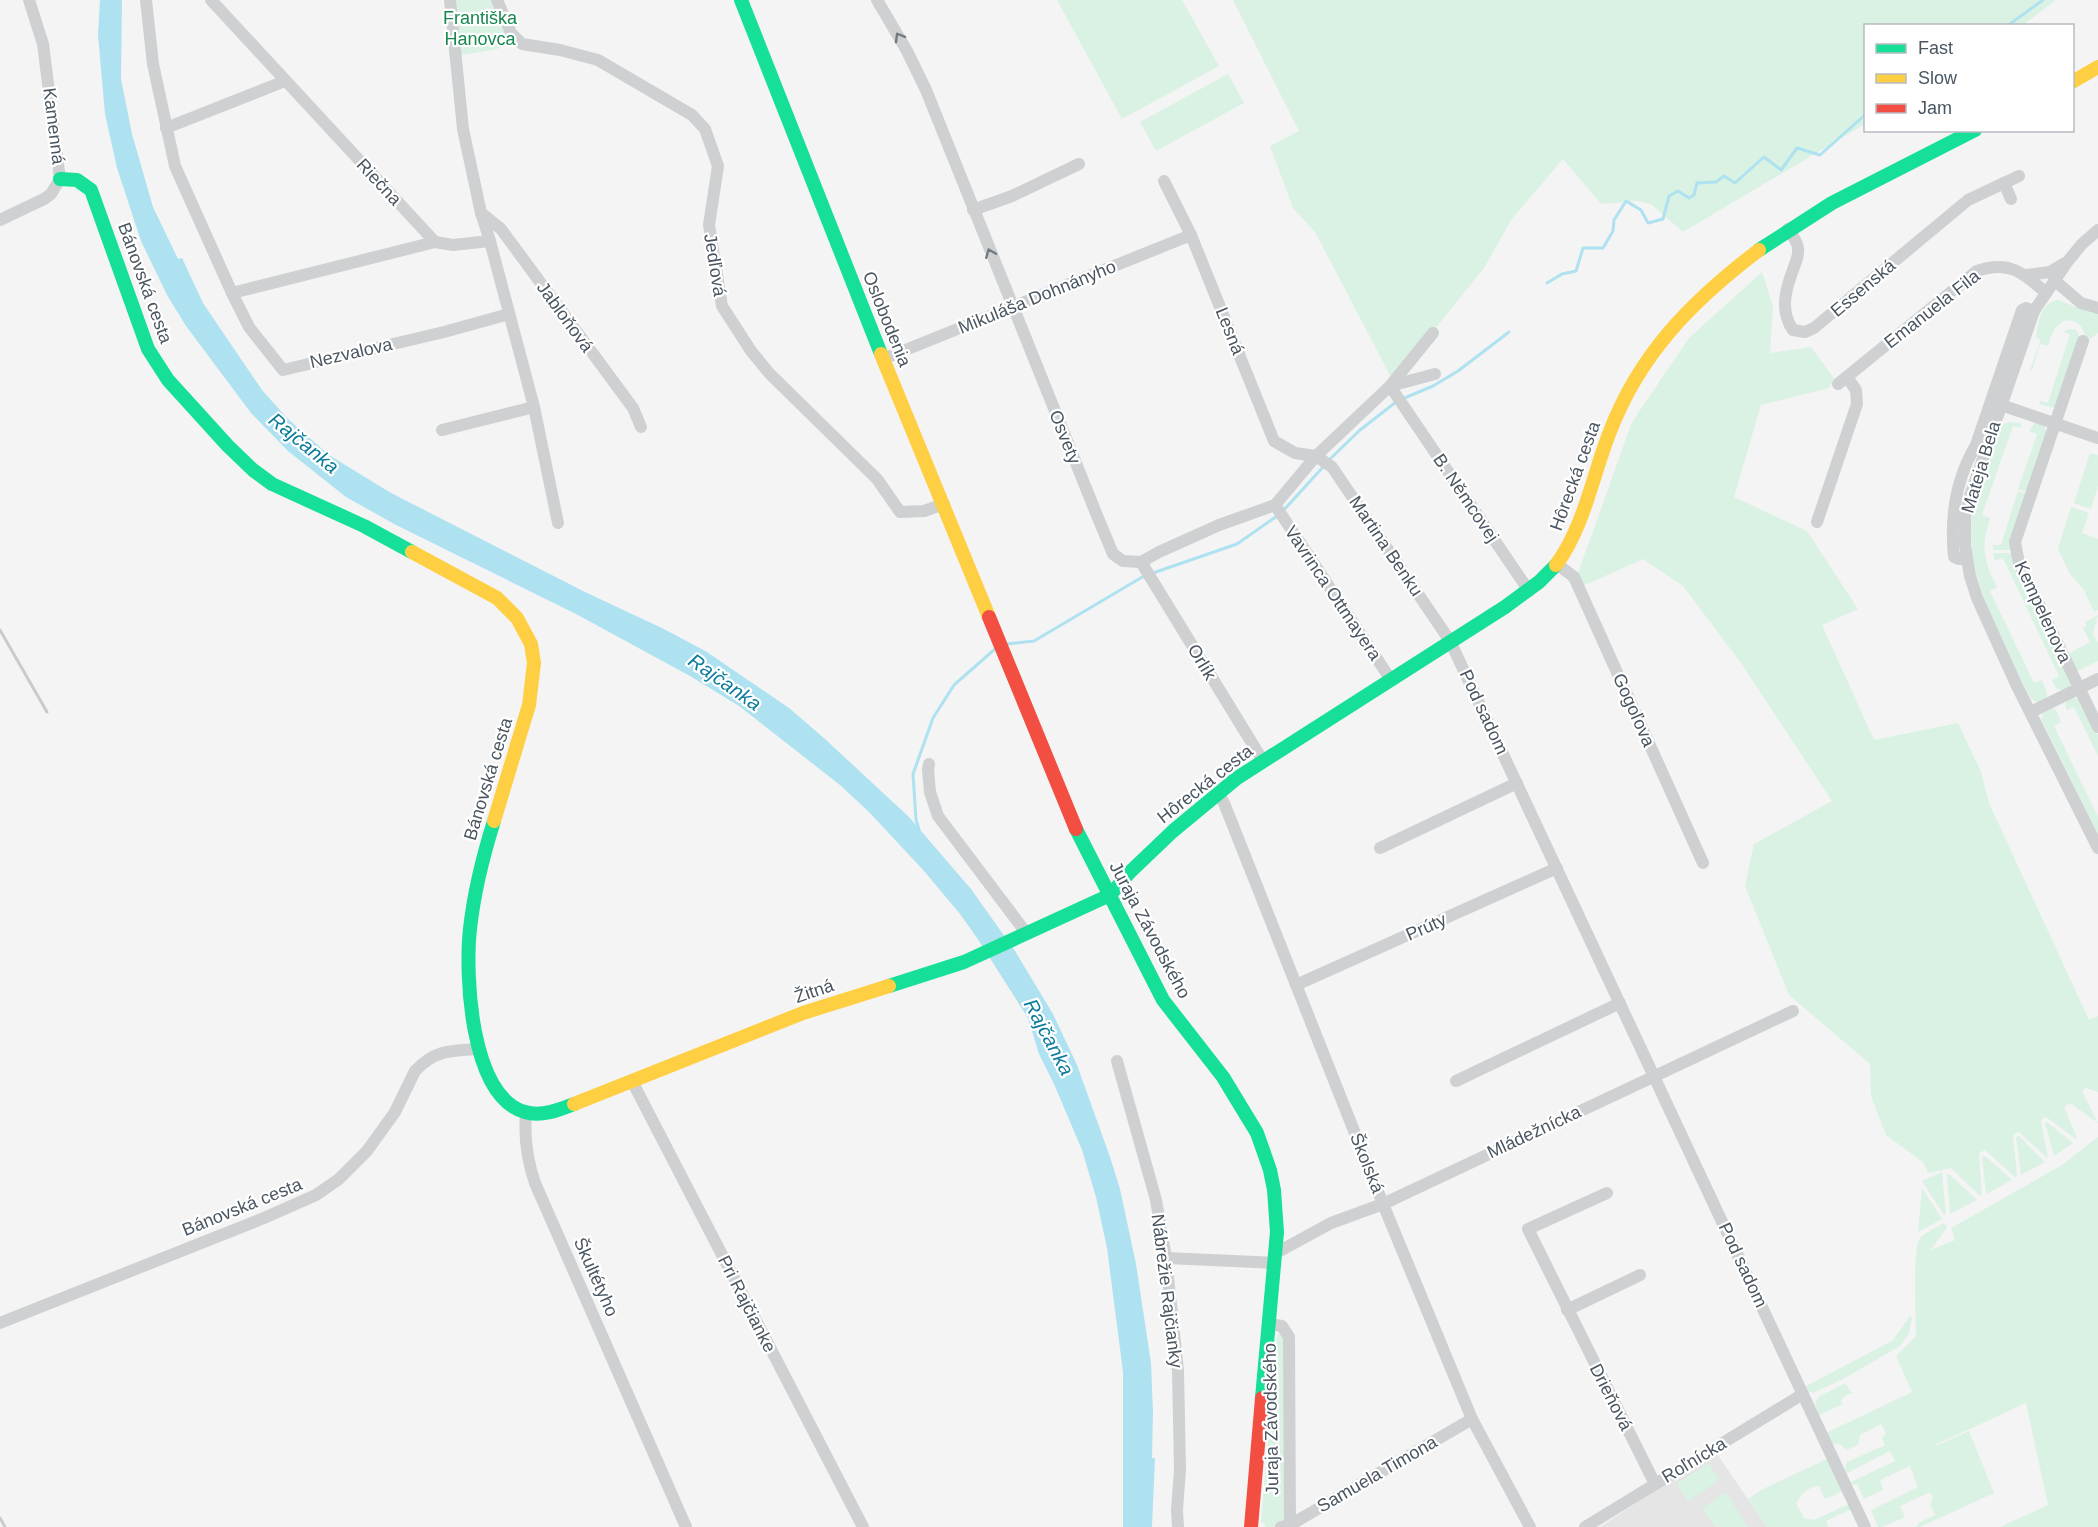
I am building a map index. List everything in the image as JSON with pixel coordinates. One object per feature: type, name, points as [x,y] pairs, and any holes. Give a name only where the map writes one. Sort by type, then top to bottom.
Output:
[{"type":"street","name":"Kamenná","points":[[0,220],[44,199],[51,194],[60,179],[44,44],[29,0]]},
{"type":"street","points":[[146,0],[153,64],[175,166],[232,293],[435,242],[453,245],[490,241]]},
{"type":"street","name":"Riečna","points":[[211,0],[435,242]]},
{"type":"street","points":[[450,0],[463,129],[481,213],[534,407],[558,523]]},
{"type":"street","name":"Jedľová","points":[[498,0],[511,33],[522,44],[560,50],[598,60],[692,115],[705,129],[718,166],[709,225],[722,306],[751,351],[770,374],[877,479],[900,512],[924,511],[944,504]]},
{"type":"street","name":"Oslobodenia","points":[[741,0],[883,359],[1001,646]]},
{"type":"street","name":"Osvety","points":[[878,0],[926,90],[1113,554],[1123,561],[1146,570]]},
{"type":"street","points":[[2074,81],[2098,67]]},
{"type":"street","points":[[166,128],[285,81]]},
{"type":"street","name":"Hôrecká cesta","points":[[1110,895],[1164,839],[1218,793],[1263,761],[1529,591],[1545,578],[1557,564],[1577,529],[1621,404],[1643,365],[1663,337],[1686,312],[1747,258],[1788,229],[1854,190],[1971,132]]},
{"type":"street","points":[[973,210],[1012,196],[1079,164]]},
{"type":"street","name":"Essenská","points":[[1788,229],[1797,242],[1798,250],[1784,299],[1789,325],[1793,330],[1805,332],[1814,328],[1968,200],[2019,176]]},
{"type":"street","name":"Bánovská cesta","points":[[0,1323],[316,1195],[339,1179],[367,1151],[383,1131],[415,1071],[423,1063],[441,1052],[479,1049],[469,1008],[466,980],[469,927],[484,854],[524,726],[534,664],[534,653],[528,636],[518,619],[497,598],[364,526],[272,484],[236,454],[198,414],[158,366],[140,329],[91,190],[85,182],[77,178],[60,179]]},
{"type":"street","name":"Lesná","points":[[1164,181],[1191,235],[1274,441],[1295,453],[1324,461]]},
{"type":"street","points":[[2004,183],[2011,199]]},
{"type":"street","name":"Jabloňová","points":[[481,213],[501,229],[633,408],[641,427]]},
{"type":"street","name":"Mateja Bela","points":[[2098,230],[2068,261],[2034,311],[2001,405],[1986,432],[1964,528],[1970,576],[1986,620],[2098,848]]},
{"type":"street","name":"Mikuláša Dohnányho","points":[[883,359],[1191,235]]},
{"type":"street","name":"Emanuela Fila","points":[[2026,275],[2050,272],[2068,261]]},
{"type":"street","name":"Emanuela Fila","points":[[1817,522],[1857,404],[1856,390],[1842,380],[1977,271],[1997,266],[2008,267],[2026,275],[2046,293]]},
{"type":"street","points":[[2054,280],[2081,303],[2098,308]]},
{"type":"street","name":"Nezvalova","points":[[232,293],[249,327],[283,370],[444,332],[509,314]]},
{"type":"street","points":[[1986,432],[2022,310],[2026,308],[2034,311]]},
{"type":"street","points":[[1396,396],[1433,333]]},
{"type":"street","name":"Kempelenova","points":[[2083,341],[2015,542],[2019,563],[2098,727]]},
{"type":"street","points":[[1146,570],[1159,552],[1219,525],[1278,511],[1324,461],[1396,396],[1435,374]]},
{"type":"street","name":"B. Němcovej","points":[[1396,396],[1529,591]]},
{"type":"street","points":[[2001,405],[2098,438]]},
{"type":"street","points":[[442,430],[534,407]]},
{"type":"street","name":"Martina Benku","points":[[1324,461],[1450,641]]},
{"type":"street","name":"Vavrinca Ottmayera","points":[[1278,511],[1391,680]]},
{"type":"street","name":"Gogoľova","points":[[1557,564],[1574,577],[1702,863]]},
{"type":"street","name":"Orlík","points":[[1146,570],[1263,761]]},
{"type":"street","name":"Pod sadom","points":[[1450,641],[1865,1527]]},
{"type":"street","name":"Juraja Závodského","points":[[1001,646],[1072,820],[1162,1000],[1223,1077],[1257,1132],[1270,1170],[1274,1190],[1276,1258],[1251,1527]]},
{"type":"street","points":[[2031,712],[2098,679]]},
{"type":"street","points":[[929,764],[930,792],[938,816],[1023,936]]},
{"type":"street","points":[[1380,848],[1517,783]]},
{"type":"street","name":"Školská","points":[[1218,793],[1472,1419],[1530,1527]]},
{"type":"street","name":"Prúty","points":[[1296,985],[1557,868]]},
{"type":"street","name":"Žitná","points":[[526,1114],[554,1112],[803,1013],[974,958],[1110,895]]},
{"type":"street","points":[[1456,1081],[1620,1003]]},
{"type":"street","name":"Mládežnícka","points":[[1276,1258],[1331,1223],[1383,1204],[1793,1011]]},
{"type":"street","points":[[479,1049],[488,1073],[504,1098],[526,1114]]},
{"type":"street","name":"Nábrežie Rajčianky","points":[[1117,1061],[1155,1200],[1166,1258],[1178,1371],[1180,1469],[1178,1527]]},
{"type":"street","name":"Pri Rajčianke","points":[[633,1081],[863,1527]]},
{"type":"street","name":"Škultétyho","points":[[526,1114],[526,1146],[532,1175],[686,1527]]},
{"type":"street","name":"Drieňová","points":[[1607,1193],[1528,1229],[1655,1484]]},
{"type":"street","points":[[1166,1258],[1276,1258]]},
{"type":"street","points":[[1567,1310],[1640,1275]]},
{"type":"street","name":"Juraja Závodského","points":[[1269,1324],[1282,1326],[1289,1337],[1287,1526]]},
{"type":"street","name":"Roľnícka","points":[[1585,1527],[1803,1394]]},
{"type":"street","name":"Samuela Timona","points":[[1287,1526],[1472,1419]]},
{"type":"shaded area","points":[[1715,1451],[1767,1527],[1600,1527]]},
{"type":"green space","name":"Františka Hanovca","points":[[453,0],[494,0],[512,44],[493,50],[460,55]]},
{"type":"green space","points":[[1057,0],[1182,0],[1219,66],[1122,119]]},
{"type":"green space","points":[[1233,0],[2056,0],[2024,24],[1864,24],[1864,125],[1683,232],[1651,204],[1637,201],[1601,204],[1563,159],[1511,220],[1484,268],[1393,381],[1315,232],[1293,208],[1270,146],[1299,131]]},
{"type":"green space","points":[[1228,74],[1244,103],[1156,151],[1140,122]]},
{"type":"green space","points":[[1762,272],[1773,306],[1770,353],[1811,347],[1834,378],[1829,388],[1761,405],[1734,497],[1807,531],[1858,609],[1822,625],[1874,740],[1958,723],[1981,772],[1989,803],[2089,1020],[2098,1016],[2098,1092],[2086,1088],[2082,1091],[2098,1123],[2070,1103],[2064,1107],[2076,1139],[2046,1117],[2041,1120],[2048,1159],[2019,1132],[2013,1135],[2017,1176],[2015,1177],[1985,1150],[1979,1153],[1982,1195],[1980,1196],[1951,1168],[1928,1173],[1923,1162],[1886,1135],[1871,1096],[1870,1064],[1789,995],[1745,886],[1754,844],[1832,801],[1741,663],[1683,586],[1643,559],[1583,586],[1577,576],[1632,422],[1689,338]]},
{"type":"green space","points":[[2058,300],[2092,313],[2098,313],[2098,333],[2086,342],[2080,325],[2066,320],[2053,331],[2048,346],[2040,344],[2032,370],[2030,370],[2041,339],[2036,338],[2043,309]]},
{"type":"green space","points":[[2070,329],[2078,332],[2080,340],[2054,408],[2039,404],[2040,401],[2048,403],[2070,334],[2063,332]]},
{"type":"green space","points":[[2010,422],[2020,423],[2021,428],[2013,426],[1982,515],[1990,518],[1985,538],[1985,553],[1997,587],[1990,591],[2034,683],[2042,680],[2047,693],[2047,698],[2038,703],[2031,699],[1989,611],[1980,588],[1971,540],[1972,517],[1980,483],[2001,425]]},
{"type":"green space","points":[[2035,423],[2044,425],[2047,434],[2028,492],[2018,489],[2037,434],[2029,431]]},
{"type":"green space","points":[[2090,453],[2098,455],[2098,486],[2091,509],[2074,503]]},
{"type":"green space","points":[[2018,491],[2027,494],[2013,550],[1993,550],[1993,545],[2001,545]]},
{"type":"green space","points":[[2071,507],[2089,513],[2082,533],[2098,539],[2098,610],[2094,612],[2084,590],[2070,574],[2058,549]]},
{"type":"green space","points":[[1993,553],[2013,553],[2071,684],[2069,688],[2063,691],[2056,688],[2052,680],[2059,676],[2003,558],[1995,561]]},
{"type":"green space","points":[[2098,615],[2093,634],[2098,643],[2098,661],[2074,673],[2066,655],[2090,642],[2083,628],[2087,626],[2085,622]]},
{"type":"green space","points":[[2078,698],[2081,701],[2098,735],[2098,756],[2074,707],[2067,710],[2066,701]]},
{"type":"green space","points":[[2052,708],[2056,710],[2061,722],[2054,726],[2098,817],[2098,834],[2041,719],[2043,713]]},
{"type":"green space","points":[[2047,1122],[2073,1143],[2054,1156],[2045,1123]]},
{"type":"green space","points":[[2019,1136],[2045,1162],[2021,1175],[2016,1137]]},
{"type":"green space","points":[[2098,1137],[2098,1527],[2000,1527],[2048,1505],[2026,1403],[1935,1445],[1969,1431],[1994,1493],[1916,1527],[1918,1523],[1935,1515],[1930,1504],[1933,1498],[1930,1492],[1900,1506],[1905,1517],[1878,1527],[1871,1510],[1918,1487],[1910,1466],[1880,1480],[1883,1490],[1864,1499],[1857,1484],[1853,1485],[1851,1482],[1895,1461],[1890,1451],[1847,1473],[1845,1468],[1847,1462],[1885,1445],[1882,1438],[1886,1433],[1881,1424],[1860,1435],[1858,1445],[1847,1450],[1839,1444],[1831,1444],[1826,1433],[1912,1392],[1896,1356],[1916,1336],[1915,1269],[1920,1238],[1944,1223],[1947,1227],[1931,1250],[1955,1240],[1951,1228],[2062,1165]]},
{"type":"green space","points":[[1985,1156],[2012,1180],[1986,1194],[1982,1157]]},
{"type":"green space","points":[[1942,1172],[1946,1215],[1922,1181]]},
{"type":"green space","points":[[1949,1174],[1977,1200],[1950,1214],[1947,1175]]},
{"type":"green space","points":[[1922,1188],[1942,1219],[1918,1232]]},
{"type":"green space","points":[[1910,1316],[1912,1317],[1909,1333],[1900,1346],[1843,1379],[1813,1393],[1808,1391],[1806,1386],[1892,1341]]},
{"type":"green space","points":[[1280,1333],[1285,1337],[1285,1527],[1265,1527],[1265,1524],[1261,1522],[1277,1336]]},
{"type":"green space","points":[[1846,1383],[1850,1391],[1854,1393],[1846,1395],[1841,1400],[1843,1404],[1819,1415],[1815,1404],[1818,1397]]},
{"type":"green space","points":[[1827,1459],[1843,1491],[1825,1499],[1819,1486],[1811,1488],[1796,1503],[1804,1518],[1814,1520],[1849,1504],[1852,1509],[1826,1521],[1828,1527],[1767,1527],[1748,1499],[1761,1490]]},
{"type":"green space","points":[[1708,1463],[1720,1480],[1688,1501],[1677,1484]]},
{"type":"green space","points":[[1726,1492],[1748,1527],[1715,1527],[1702,1508]]},
{"type":"water","name":"Rajčanka","points":[[100,0],[122,0],[121,79],[132,134],[153,207],[178,259],[182,258],[203,303],[262,390],[288,419],[329,455],[391,493],[707,652],[789,708],[909,817],[971,889],[1015,951],[1053,1014],[1077,1065],[1120,1189],[1136,1264],[1151,1363],[1152,1458],[1155,1458],[1152,1527],[1123,1527],[1123,1372],[1107,1248],[1096,1197],[1082,1150],[1039,1054],[1028,1018],[977,938],[924,871],[869,812],[840,785],[739,706],[690,676],[576,614],[396,525],[346,497],[288,451],[251,413],[186,326],[167,295],[141,241],[117,168],[105,114],[98,35]]},
{"type":"waterway","points":[[2010,24],[2043,0]]},
{"type":"waterway","points":[[1547,283],[1562,274],[1576,271],[1583,248],[1603,248],[1613,231],[1614,220],[1626,201],[1641,210],[1648,223],[1663,219],[1669,196],[1678,191],[1689,198],[1694,195],[1697,183],[1716,182],[1724,176],[1735,183],[1764,157],[1781,170],[1797,148],[1820,155],[1864,116]]},
{"type":"waterway","points":[[1402,399],[1433,386],[1458,371],[1509,332]]},
{"type":"waterway","points":[[1328,461],[1360,430],[1396,402]]},
{"type":"waterway","points":[[1282,512],[1324,466]]},
{"type":"waterway","points":[[1153,573],[1237,544],[1277,516]]},
{"type":"waterway","points":[[1007,644],[1034,641],[1144,576]]},
{"type":"waterway","points":[[919,829],[916,820],[913,774],[933,718],[954,685],[995,649]]},
{"type":"railway","points":[[0,630],[47,712]]},
{"type":"railway","points":[[0,1518],[5,1527]]},
{"type":"traffic: fast","points":[[741,0],[881,354]]},
{"type":"traffic: fast","points":[[1759,250],[1832,203],[1971,132]]},
{"type":"traffic: fast","points":[[60,179],[77,180],[91,190],[148,349],[168,380],[228,446],[253,470],[272,484],[364,526],[412,552]]},
{"type":"traffic: fast","points":[[889,986],[964,962],[1110,895],[1130,872],[1173,831],[1237,778],[1505,607],[1539,582],[1556,565]]},
{"type":"traffic: fast","points":[[494,821],[476,888],[470,929],[471,1003],[482,1059],[493,1083],[507,1102],[525,1112],[544,1113],[574,1104]]},
{"type":"traffic: fast","points":[[1076,829],[1163,1000],[1223,1077],[1257,1133],[1270,1170],[1277,1232],[1262,1398]]},
{"type":"traffic: slow","points":[[2074,81],[2098,67]]},
{"type":"traffic: slow","points":[[1556,565],[1574,535],[1581,518],[1621,405],[1652,354],[1690,310],[1759,250]]},
{"type":"traffic: slow","points":[[881,354],[989,617]]},
{"type":"traffic: slow","points":[[412,552],[497,598],[517,618],[531,644],[534,663],[529,705],[494,821]]},
{"type":"traffic: slow","points":[[574,1104],[803,1013],[889,986]]},
{"type":"traffic: jam","points":[[989,617],[1076,829]]},
{"type":"traffic: jam","points":[[1251,1527],[1262,1398]]}]
